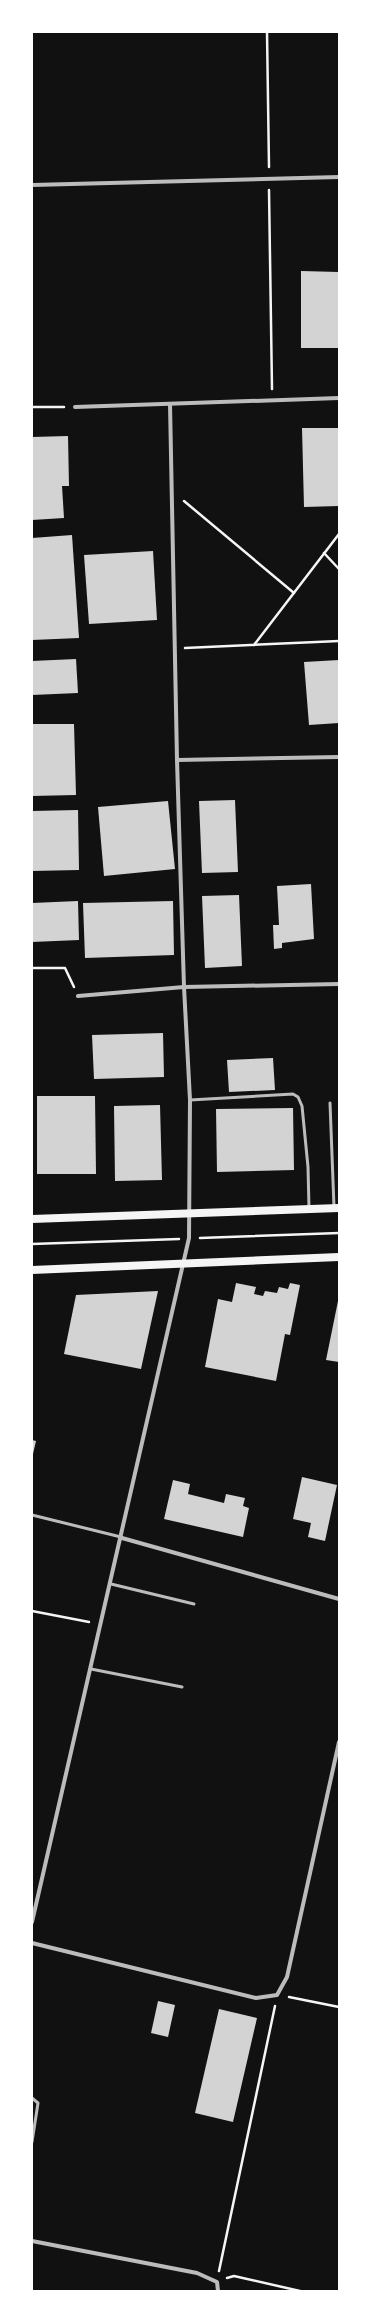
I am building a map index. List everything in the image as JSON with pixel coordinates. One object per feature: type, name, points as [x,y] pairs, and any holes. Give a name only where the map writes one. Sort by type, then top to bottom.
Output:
[{"type":"main road","points":[[32,1219],[337,1208]]},
{"type":"main road","points":[[32,1270],[339,1257]]},
{"type":"street","points":[[32,185],[339,177]]},
{"type":"street","points":[[75,407],[339,398]]},
{"type":"street","points":[[32,1922],[122,1538],[189,1238],[190,1100],[184,988],[177,760],[173,492],[170,404]]},
{"type":"street","points":[[177,760],[339,757]]},
{"type":"street","points":[[78,996],[184,988],[339,984]]},
{"type":"street","points":[[122,1538],[339,1599]]},
{"type":"street","points":[[32,1943],[256,1998],[277,1995],[287,1977],[339,1742]]},
{"type":"street","points":[[32,2241],[197,2273],[217,2282],[218,2291]]},
{"type":"lane","points":[[190,1100],[293,1094],[298,1097],[302,1106],[310,1210]]},
{"type":"lane","points":[[330,1103],[337,1208]]},
{"type":"lane","points":[[32,1515],[122,1538]]},
{"type":"lane","points":[[111,1584],[194,1604]]},
{"type":"lane","points":[[91,1669],[182,1687]]},
{"type":"lane","points":[[32,2098],[38,2103],[38,2111],[32,2142]]},
{"type":"path","points":[[267,32],[272,401]]},
{"type":"path","points":[[32,408],[75,407]]},
{"type":"path","points":[[173,492],[294,593]]},
{"type":"path","points":[[254,645],[339,534]]},
{"type":"path","points":[[324,553],[339,569]]},
{"type":"path","points":[[175,649],[339,641]]},
{"type":"path","points":[[32,968],[65,968],[78,996]]},
{"type":"path","points":[[32,1611],[102,1624]]},
{"type":"path","points":[[217,2282],[277,1995],[339,2007]]},
{"type":"path","points":[[217,2282],[234,2276],[300,2291]]},
{"type":"building","points":[[301,271],[339,272],[339,348],[301,348]]},
{"type":"building","points":[[302,428],[339,428],[339,506],[304,507]]},
{"type":"building","points":[[68,436],[69,486],[62,486],[64,518],[32,520],[32,437]]},
{"type":"building","points":[[72,535],[79,638],[32,640],[32,538]]},
{"type":"building","points":[[153,551],[157,620],[89,624],[84,555]]},
{"type":"building","points":[[76,659],[78,693],[32,695],[32,661]]},
{"type":"building","points":[[339,660],[339,723],[309,725],[304,662]]},
{"type":"building","points":[[32,724],[74,724],[76,795],[32,796]]},
{"type":"building","points":[[235,800],[238,872],[202,873],[199,801]]},
{"type":"building","points":[[168,801],[175,869],[104,876],[98,807]]},
{"type":"building","points":[[78,810],[79,870],[32,871],[32,811]]},
{"type":"building","points":[[311,884],[314,939],[282,943],[282,948],[274,949],[273,925],[279,925],[277,886]]},
{"type":"building","points":[[239,895],[242,966],[205,968],[202,896]]},
{"type":"building","points":[[78,901],[79,940],[32,942],[32,903]]},
{"type":"building","points":[[173,901],[174,955],[85,958],[83,903]]},
{"type":"building","points":[[163,1033],[164,1077],[94,1079],[92,1035]]},
{"type":"building","points":[[273,1058],[275,1090],[229,1092],[227,1060]]},
{"type":"building","points":[[37,1096],[95,1096],[96,1174],[37,1174]]},
{"type":"building","points":[[160,1105],[162,1180],[115,1181],[114,1106]]},
{"type":"building","points":[[293,1108],[294,1170],[217,1172],[216,1109]]},
{"type":"building","points":[[236,1283],[256,1287],[254,1294],[263,1296],[265,1291],[277,1293],[279,1287],[288,1289],[290,1283],[300,1285],[290,1335],[285,1334],[276,1381],[205,1367],[218,1299],[232,1302]]},
{"type":"building","points":[[158,1291],[141,1369],[64,1354],[76,1295]]},
{"type":"building","points":[[338,1301],[339,1302],[339,1362],[326,1360]]},
{"type":"building","points":[[32,1440],[36,1441],[33,1454],[32,1454]]},
{"type":"building","points":[[302,1477],[337,1485],[325,1541],[308,1537],[311,1523],[293,1519]]},
{"type":"building","points":[[173,1480],[190,1484],[188,1494],[224,1503],[226,1494],[245,1498],[243,1506],[249,1508],[243,1537],[164,1519]]},
{"type":"building","points":[[158,2001],[175,2005],[168,2037],[151,2033]]},
{"type":"building","points":[[219,2009],[257,2018],[233,2122],[195,2113]]}]
